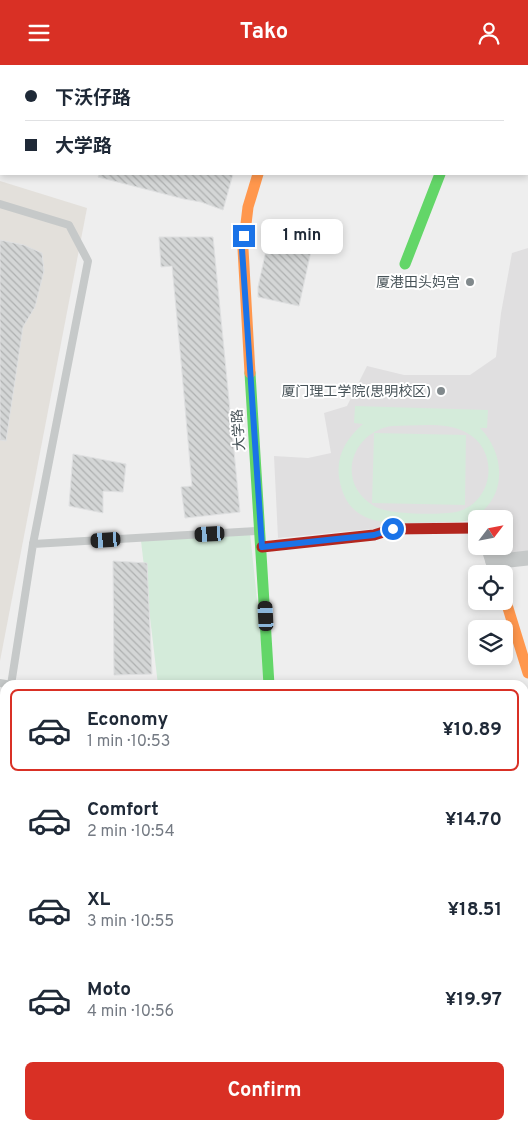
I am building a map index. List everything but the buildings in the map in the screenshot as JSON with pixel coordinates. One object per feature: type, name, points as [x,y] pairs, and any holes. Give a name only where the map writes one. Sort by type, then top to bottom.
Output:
[{"type":"street","name":"大学路","points":[[258,175],[248,207],[242,249],[270,680]]},
{"type":"street","points":[[405,264],[440,175]]},
{"type":"street","points":[[262,547],[374,535],[393,529],[468,528]]},
{"type":"street","points":[[505,565],[528,558]]},
{"type":"street","points":[[509,610],[528,673]]},
{"type":"lane","points":[[0,204],[69,225],[88,261],[34,544],[11,680]]},
{"type":"lane","points":[[34,544],[260,531]]},
{"type":"shaded area","points":[[0,181],[87,208],[0,661]]},
{"type":"shaded area","name":"厦门理工学院(思明校区)","points":[[528,248],[528,555],[513,555],[513,510],[468,510],[468,520],[278,538],[274,456],[308,458],[331,453],[324,413],[347,406],[367,366],[404,375],[470,375],[496,357],[501,313],[512,253]]},
{"type":"green space","points":[[355,406],[488,410],[487,428],[480,428],[489,439],[498,463],[497,489],[492,500],[484,510],[468,510],[467,521],[403,523],[374,520],[362,515],[352,507],[344,494],[339,477],[339,461],[344,447],[363,424],[354,423]],"holes":[[[431,425],[459,429],[478,441],[485,452],[488,464],[485,488],[478,498],[469,507],[456,512],[438,514],[402,513],[374,506],[362,496],[355,485],[352,472],[353,460],[358,448],[366,438],[378,430],[392,426]]]},
{"type":"green space","points":[[374,433],[466,435],[465,505],[372,503]]},
{"type":"green space","points":[[250,533],[265,680],[157,680],[141,541]]},
{"type":"traffic: fast","points":[[405,264],[440,175]]},
{"type":"traffic: fast","points":[[250,373],[269,680]]},
{"type":"traffic: slow","points":[[250,373],[243,249],[248,207],[258,175]]},
{"type":"traffic: slow","points":[[509,610],[528,673]]},
{"type":"traffic: jam","points":[[262,547],[374,535],[393,529],[468,528]]},
{"type":"place","name":"厦港田头妈宫","points":[[470,282]]},
{"type":"place","name":"厦门理工学院(思明校区)","points":[[441,391]]},
{"type":"route","points":[[244,236],[242,249],[262,547],[374,535],[393,529]]}]
